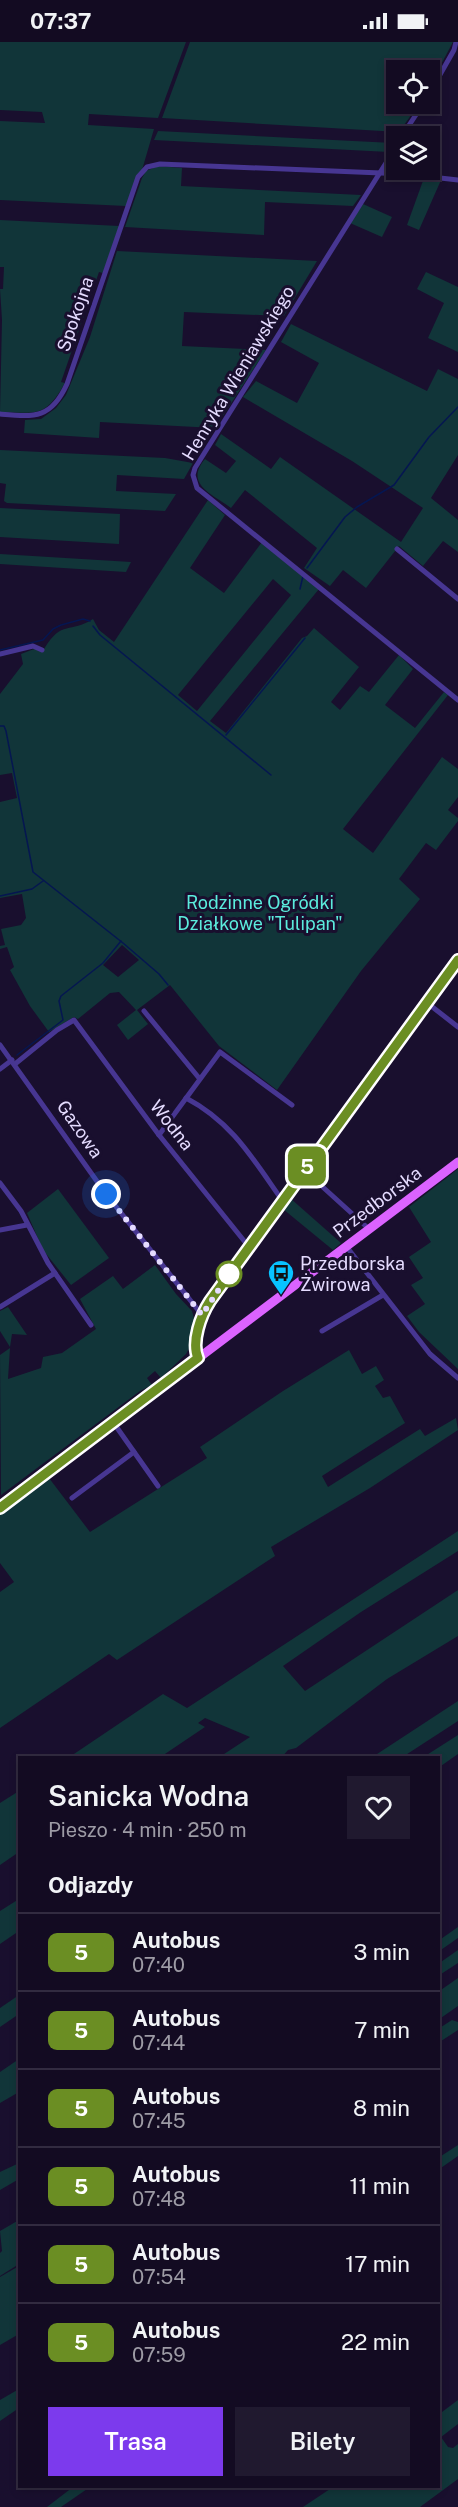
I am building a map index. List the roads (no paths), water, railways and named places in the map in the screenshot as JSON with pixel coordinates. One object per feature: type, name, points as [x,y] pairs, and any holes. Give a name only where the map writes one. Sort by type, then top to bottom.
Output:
[{"type":"main road","name":"Przedborska","points":[[0,1508],[458,1162]]},
{"type":"street","points":[[440,75],[456,42]]},
{"type":"street","name":"Henryka Wieniawskiego","points":[[386,161],[195,468],[194,476],[197,488],[458,700]]},
{"type":"street","name":"Spokojna","points":[[0,414],[39,414],[52,408],[58,400],[67,384],[138,177],[147,167],[160,164],[378,173]]},
{"type":"street","points":[[378,173],[440,176],[458,180]]},
{"type":"street","points":[[397,549],[458,599]]},
{"type":"street","points":[[0,654],[33,646],[42,650]]},
{"type":"street","points":[[198,1358],[196,1350],[202,1315],[210,1301],[458,960]]},
{"type":"street","points":[[426,1002],[458,1027]]},
{"type":"street","points":[[144,1011],[199,1078]]},
{"type":"street","name":"Wodna","points":[[13,1062],[74,1020],[159,1135],[249,1246]]},
{"type":"street","name":"Gazowa","points":[[0,1045],[106,1194],[202,1315]]},
{"type":"street","points":[[159,1135],[220,1052],[292,1105]]},
{"type":"street","points":[[0,1069],[13,1062]]},
{"type":"street","points":[[186,1098],[205,1108],[228,1127],[282,1200]]},
{"type":"street","points":[[304,1170],[369,1229]]},
{"type":"street","points":[[0,1183],[21,1211],[55,1273],[91,1325]]},
{"type":"street","points":[[0,1230],[27,1225]]},
{"type":"street","points":[[346,1246],[430,1354],[458,1378]]},
{"type":"street","points":[[0,1307],[55,1273]]},
{"type":"street","points":[[322,1331],[383,1295]]},
{"type":"street","points":[[113,1422],[158,1486]]},
{"type":"street","points":[[72,1498],[134,1452]]},
{"type":"waterway","points":[[307,568],[345,517],[357,507],[394,485],[429,437],[458,407]]},
{"type":"waterway","points":[[300,589],[303,576]]},
{"type":"waterway","points":[[0,650],[43,640],[53,629],[61,625],[83,619],[90,621]]},
{"type":"waterway","points":[[93,626],[100,635],[271,775]]},
{"type":"waterway","points":[[226,735],[305,638]]},
{"type":"waterway","points":[[0,726],[4,726],[6,731],[33,872],[123,943],[159,974],[168,985]]},
{"type":"waterway","points":[[0,896],[32,889],[43,881]]},
{"type":"waterway","points":[[17,1055],[63,1020],[59,1001],[61,996],[103,963],[121,941]]},
{"type":"place","name":"Przedborska Żwirowa","points":[[281,1296]]},
{"type":"park label","name":"Rodzinne Ogródki Działkowe \"Tulipan\"","points":[[260,912]]}]
